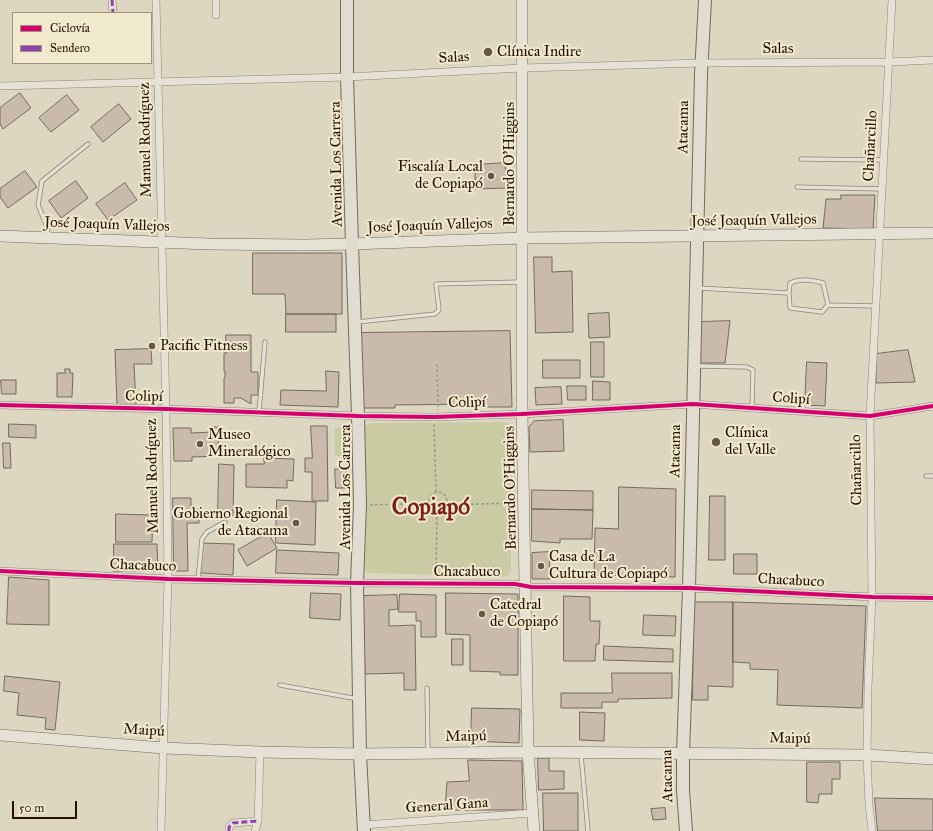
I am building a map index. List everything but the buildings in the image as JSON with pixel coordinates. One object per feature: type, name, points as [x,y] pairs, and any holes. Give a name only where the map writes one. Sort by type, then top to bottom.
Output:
[{"type":"main road","name":"Avenida Los Carrera","points":[[347,0],[347,77],[360,505],[357,583],[360,754],[364,828]]},
{"type":"main road","name":"Bernardo O'Higgins","points":[[522,0],[522,414],[528,752],[534,831]]},
{"type":"main road","name":"Atacama","points":[[686,831],[683,790],[683,753],[690,588],[697,236],[705,0]]},
{"type":"main road","name":"José Joaquín Vallejos","points":[[0,236],[258,245],[352,244],[522,238],[933,233]]},
{"type":"main road","name":"Maipú","points":[[0,735],[164,748],[260,752],[360,754],[528,752],[683,753],[867,755],[933,759]]},
{"type":"street","points":[[112,0],[113,12]]},
{"type":"street","name":"Manuel Rodríguez","points":[[156,0],[166,409],[168,579],[161,831]]},
{"type":"street","points":[[216,0],[216,15]]},
{"type":"street","name":"Chañarcillo","points":[[887,0],[889,62]]},
{"type":"street","name":"Chañarcillo","points":[[872,831],[867,755],[872,597],[870,416],[892,0]]},
{"type":"street","name":"Salas","points":[[0,86],[347,77],[522,68],[702,63],[889,62],[933,60]]},
{"type":"street","name":"Colipí","points":[[0,405],[358,416],[522,414],[693,404],[870,416],[933,406]]},
{"type":"street","name":"Chacabuco","points":[[0,571],[198,580],[515,584],[531,587],[690,588],[872,597],[933,598]]},
{"type":"street","points":[[255,831],[258,821],[260,752]]},
{"type":"street","name":"General Gana","points":[[364,828],[533,813]]},
{"type":"street","points":[[229,831],[229,827],[233,823],[258,821]]},
{"type":"lane","points":[[49,238],[46,224],[38,205],[42,181],[88,144]]},
{"type":"lane","points":[[801,159],[884,160]]},
{"type":"lane","points":[[797,187],[882,189]]},
{"type":"lane","points":[[795,280],[810,280],[823,283],[828,305],[822,312],[790,308],[790,282],[795,280]]},
{"type":"lane","points":[[355,322],[435,314],[439,310],[436,284],[522,282]]},
{"type":"lane","points":[[696,287],[789,293]]},
{"type":"lane","points":[[828,305],[876,306]]},
{"type":"lane","points":[[259,413],[264,342]]},
{"type":"lane","points":[[694,365],[747,367],[753,370],[752,408]]},
{"type":"lane","points":[[926,476],[933,476]]},
{"type":"lane","points":[[198,580],[202,539],[207,532],[225,522]]},
{"type":"lane","points":[[280,685],[359,699]]},
{"type":"lane","points":[[427,688],[428,753]]},
{"type":"lane","points":[[581,752],[588,831]]},
{"type":"path","points":[[436,492],[437,364]]},
{"type":"path","points":[[436,492],[430,498],[431,507],[436,510],[442,509],[446,505],[524,503]]},
{"type":"path","points":[[436,492],[444,495],[447,500],[446,505]]},
{"type":"path","points":[[360,505],[430,503]]},
{"type":"path","points":[[436,510],[436,583]]},
{"type":"green space","points":[[503,422],[512,428],[511,572],[509,575],[503,577],[368,573],[365,571],[364,426],[371,423]]},
{"type":"green space","points":[[335,428],[344,428],[345,456],[335,456]]},
{"type":"marked path","points":[[112,0],[113,12]]},
{"type":"marked path","points":[[229,831],[229,827],[233,823],[258,821]]},
{"type":"cycle path","points":[[0,405],[434,417],[522,414],[693,404],[870,416],[933,406]]},
{"type":"cycle path","points":[[0,571],[168,579],[357,583],[515,584],[531,587],[689,588],[872,597],[933,598]]},
{"type":"place","name":"Clínica Indire","points":[[488,52]]},
{"type":"place","name":"Fiscalía Local de Copiapó","points":[[491,176]]},
{"type":"place","name":"Pacific Fitness","points":[[152,346]]},
{"type":"place","name":"Clínica del Valle","points":[[716,442]]},
{"type":"place","name":"Museo Mineralógico","points":[[200,444]]},
{"type":"place","name":"Gobierno Regional de Atacama","points":[[296,523]]},
{"type":"place","name":"Casa de La Cultura de Copiapó","points":[[541,566]]},
{"type":"place","name":"Catedral de Copiapó","points":[[482,614]]},
{"type":"district","name":"Copiapó","points":[[431,508]]}]
